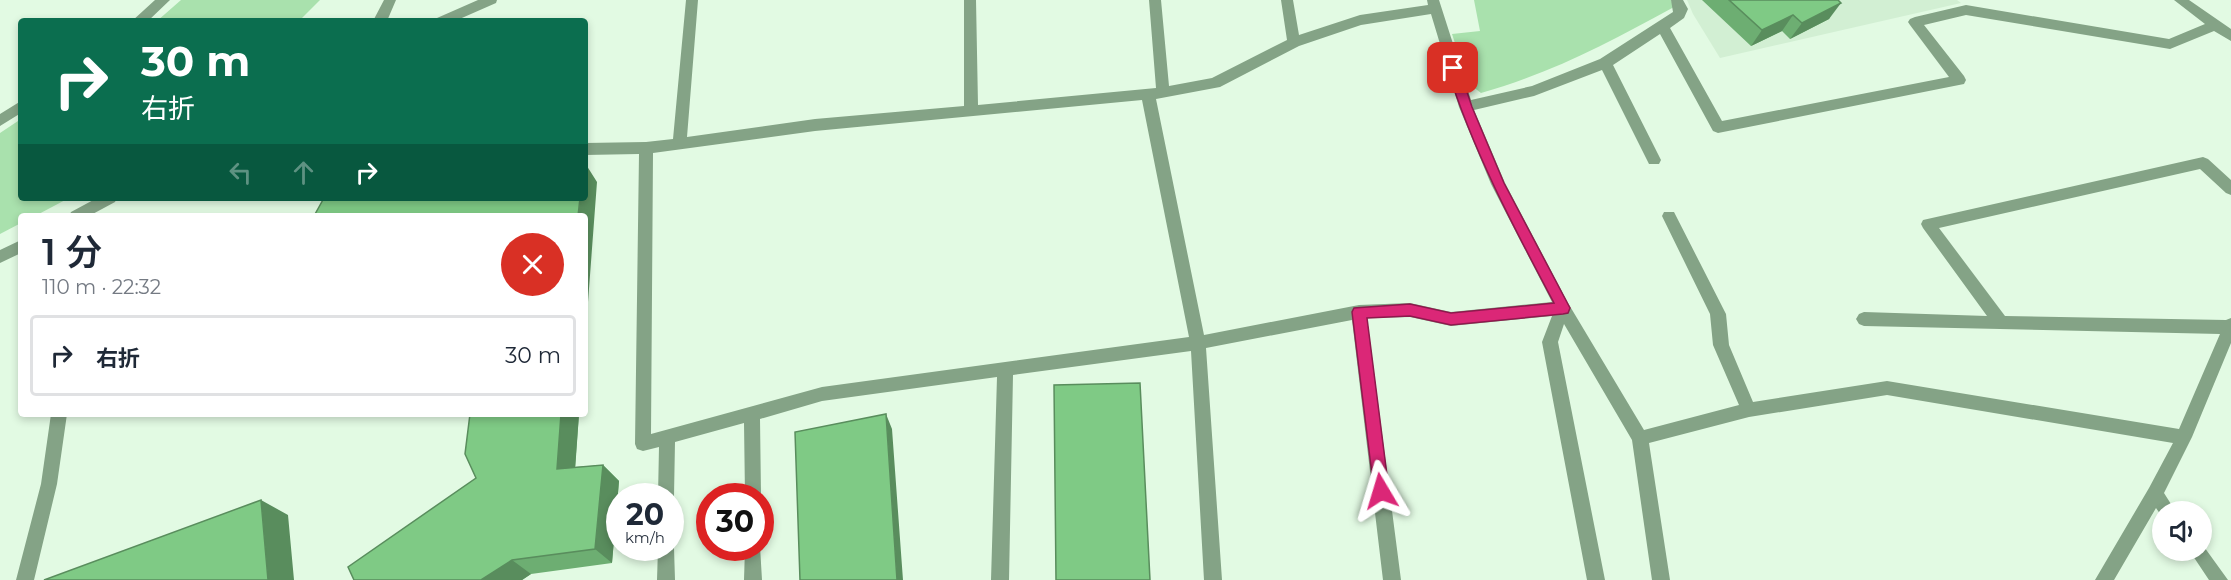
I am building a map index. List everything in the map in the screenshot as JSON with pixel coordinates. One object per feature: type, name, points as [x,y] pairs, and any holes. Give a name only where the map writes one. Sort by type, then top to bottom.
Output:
[{"type":"street","points":[[143,18],[164,0]]},
{"type":"street","points":[[381,18],[390,0]]},
{"type":"street","points":[[449,18],[491,0]]},
{"type":"street","points":[[679,144],[692,0]]},
{"type":"street","points":[[970,0],[971,111]]},
{"type":"street","points":[[1155,0],[1163,93]]},
{"type":"street","points":[[1287,0],[1294,42]]},
{"type":"street","points":[[1466,107],[1534,91],[1605,63],[1679,15],[1681,9],[1677,0]]},
{"type":"street","points":[[2180,0],[2231,36]]},
{"type":"street","points":[[588,149],[646,148],[815,125],[1163,93],[1215,83],[1294,42],[1360,20],[1434,4],[1466,107],[1498,184],[1563,308],[1640,438],[1661,580]]},
{"type":"street","points":[[1662,26],[1718,127],[1959,80],[1915,22],[1966,10],[2170,44],[2216,25]]},
{"type":"street","points":[[1605,63],[1654,160]]},
{"type":"street","points":[[1148,95],[1198,343],[1213,580]]},
{"type":"street","points":[[0,121],[18,108]]},
{"type":"street","points":[[646,148],[643,444],[822,394],[1005,371],[1198,343],[1359,312],[1410,310],[1451,319],[1563,308]]},
{"type":"street","points":[[2001,323],[1928,224],[2203,163],[2231,189]]},
{"type":"street","points":[[82,213],[104,201]]},
{"type":"street","points":[[1669,216],[1718,314],[1721,345],[1749,410]]},
{"type":"street","points":[[0,257],[18,248]]},
{"type":"street","points":[[1563,308],[1550,342],[1596,580]]},
{"type":"street","points":[[1359,312],[1392,580]]},
{"type":"street","points":[[1864,319],[2230,327],[2184,437],[2155,494],[2104,580]]},
{"type":"street","points":[[1000,580],[1005,371]]},
{"type":"street","points":[[1640,438],[1749,410],[1887,388],[2184,437]]},
{"type":"street","points":[[753,414],[753,483]]},
{"type":"street","points":[[25,580],[49,484],[59,417]]},
{"type":"street","points":[[666,483],[667,438]]},
{"type":"street","points":[[2155,494],[2160,501]]},
{"type":"street","points":[[666,561],[666,580]]},
{"type":"street","points":[[753,561],[753,580]]},
{"type":"street","points":[[2205,561],[2219,580]]},
{"type":"shaded area","points":[[1687,0],[1957,0],[1961,3],[1720,58]]},
{"type":"green space","points":[[181,0],[320,0],[302,18],[160,18]]},
{"type":"green space","points":[[1474,0],[1671,0],[1674,7],[1557,66],[1481,93],[1468,83],[1452,34],[1480,31]]},
{"type":"green space","points":[[18,121],[18,201],[63,201],[41,213],[18,213],[18,225],[0,234],[0,133]]},
{"type":"building","points":[[1729,0],[1838,0],[1841,3],[1802,23],[1793,15],[1762,30]]},
{"type":"building","points":[[322,201],[580,201],[578,213],[316,213]]},
{"type":"building","points":[[1140,383],[1150,580],[1056,580],[1054,385]]},
{"type":"building","points":[[886,414],[897,580],[800,580],[795,432]]},
{"type":"building","points":[[470,417],[561,417],[557,469],[603,465],[595,549],[512,560],[481,580],[354,580],[348,567],[476,478],[465,454]]},
{"type":"building","points":[[261,500],[268,580],[44,580]]},
{"type":"route","points":[[1381,491],[1359,312],[1410,310],[1451,319],[1563,308],[1498,184],[1466,107],[1453,68]]}]
